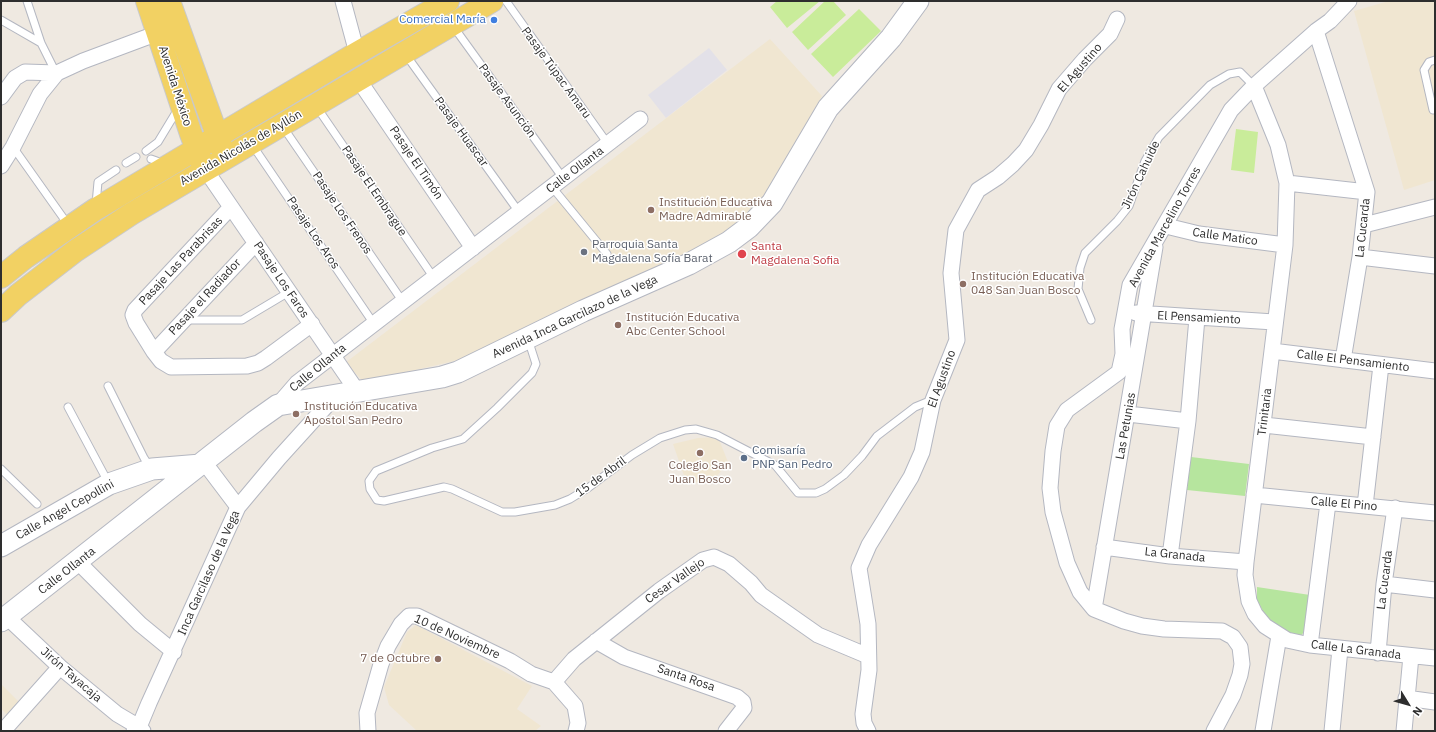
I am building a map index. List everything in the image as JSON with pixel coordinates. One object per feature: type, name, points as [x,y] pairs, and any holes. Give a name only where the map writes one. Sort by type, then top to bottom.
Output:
[{"type":"main road","name":"Avenida México","points":[[147,1],[196,149],[205,169]]},
{"type":"main road","name":"Avenida México","points":[[169,1],[225,158]]},
{"type":"main road","name":"Avenida Nicolás de Ayllón","points":[[1,277],[26,257],[69,226],[96,209],[160,162],[196,149],[357,53],[448,1]]},
{"type":"main road","name":"Avenida Nicolás de Ayllón","points":[[1,311],[18,295],[86,243],[205,169],[492,1]]},
{"type":"street","points":[[343,1],[357,53]]},
{"type":"street","name":"Avenida Inca Garcilazo de la Vega","points":[[278,405],[347,392],[442,377],[458,372],[583,311],[689,264],[729,242],[749,226],[772,203],[828,108],[891,38],[918,1]]},
{"type":"street","name":"Avenida Marcelino Torres","points":[[1094,609],[1080,592],[1073,578],[1067,564],[1056,524],[1050,488],[1057,426],[1067,410],[1119,372],[1124,354],[1122,329],[1124,312],[1133,280],[1166,226],[1231,110],[1254,86],[1316,30],[1330,21],[1349,1]]},
{"type":"street","name":"El Agustino","points":[[868,731],[864,723],[863,714],[869,670],[868,624],[859,568],[869,545],[911,477],[919,459],[932,400],[957,340],[951,273],[952,246],[956,230],[978,190],[998,177],[1026,150],[1041,125],[1058,89],[1110,34],[1117,19]]},
{"type":"street","name":"La Cucarda","points":[[1316,30],[1367,192],[1360,257],[1343,360]]},
{"type":"street","points":[[1,166],[13,147],[40,94],[57,73],[83,61],[158,33]]},
{"type":"street","points":[[1,97],[15,78],[25,72],[57,73]]},
{"type":"street","name":"Pasaje El Timón","points":[[358,79],[473,248]]},
{"type":"street","name":"Trinitaria","points":[[1254,86],[1278,145],[1287,183],[1285,245],[1274,322],[1264,425],[1246,562],[1246,588],[1255,614],[1265,626],[1278,636]]},
{"type":"street","name":"Calle Ollanta","points":[[4,619],[278,405],[297,383],[640,119]]},
{"type":"street","name":"Pasaje Los Faros","points":[[205,169],[333,356],[347,392]]},
{"type":"street","points":[[1287,183],[1367,192]]},
{"type":"street","name":"Pasaje Las Parabrisas","points":[[154,352],[133,315],[135,310],[231,207]]},
{"type":"street","points":[[1364,225],[1435,207]]},
{"type":"street","name":"Calle Matico","points":[[1166,226],[1198,234],[1285,245]]},
{"type":"street","name":"Las Petunias","points":[[1094,609],[1156,242]]},
{"type":"street","name":"Pasaje el Radiador","points":[[154,352],[256,243]]},
{"type":"street","points":[[1360,257],[1435,266]]},
{"type":"street","name":"El Pensamiento","points":[[1124,312],[1274,322]]},
{"type":"street","points":[[1170,556],[1188,421],[1197,318]]},
{"type":"street","points":[[154,352],[161,361],[171,367],[247,366],[262,361],[312,324]]},
{"type":"street","name":"Calle El Pensamiento","points":[[1272,351],[1435,371]]},
{"type":"street","points":[[1365,506],[1382,365]]},
{"type":"street","name":"Inca Garcilaso de la Vega","points":[[139,730],[238,507],[279,458],[347,392]]},
{"type":"street","points":[[1128,414],[1188,421]]},
{"type":"street","points":[[1264,425],[1373,437]]},
{"type":"street","points":[[203,463],[238,507]]},
{"type":"street","name":"Calle Angel Cepollini","points":[[2,545],[110,484],[152,469],[203,463]]},
{"type":"street","name":"Calle El Pino","points":[[1254,495],[1435,513]]},
{"type":"street","points":[[1310,645],[1328,503]]},
{"type":"street","name":"La Cucarda","points":[[1378,653],[1384,584],[1394,508]]},
{"type":"street","name":"La Granada","points":[[1104,547],[1170,556],[1246,562]]},
{"type":"street","name":"Cesar Vallejo","points":[[554,682],[574,659],[659,591],[703,560],[714,557],[728,564],[751,583],[761,595],[818,635],[868,656]]},
{"type":"street","points":[[78,562],[140,624],[174,652]]},
{"type":"street","points":[[1384,584],[1435,590]]},
{"type":"street","points":[[1094,609],[1142,626],[1192,631],[1222,631],[1233,637],[1240,647],[1242,664],[1240,675],[1233,695],[1214,731]]},
{"type":"street","name":"10 de Noviembre","points":[[368,731],[367,713],[381,664],[388,646],[401,624],[408,616],[417,616],[510,661],[531,674],[554,682]]},
{"type":"street","name":"Jirón Tayacaja","points":[[4,619],[60,668],[139,730]]},
{"type":"street","points":[[1262,731],[1278,636]]},
{"type":"street","name":"Calle La Granada","points":[[1278,636],[1310,645],[1435,658]]},
{"type":"street","name":"Santa Rosa","points":[[596,641],[624,657],[737,697],[743,702],[744,708],[726,731]]},
{"type":"street","points":[[1332,731],[1340,648]]},
{"type":"street","points":[[1404,731],[1411,656]]},
{"type":"street","points":[[3,731],[60,668]]},
{"type":"street","points":[[554,682],[575,706],[578,723],[576,731]]},
{"type":"street","points":[[1406,698],[1435,702]]},
{"type":"lane","points":[[27,1],[41,43],[57,73]]},
{"type":"lane","name":"Pasaje Túpac Amaru","points":[[506,1],[608,144]]},
{"type":"lane","points":[[1,20],[41,43]]},
{"type":"lane","name":"Pasaje Asunción","points":[[451,24],[607,254]]},
{"type":"lane","name":"Pasaje Huascar","points":[[404,52],[519,212]]},
{"type":"lane","points":[[1433,110],[1424,70],[1429,62],[1435,60]]},
{"type":"lane","name":"Jirón Cahuide","points":[[1091,320],[1078,289],[1080,268],[1085,253],[1117,221],[1128,206],[1145,161],[1159,137],[1210,85],[1229,74],[1240,72],[1254,86]]},
{"type":"lane","points":[[146,150],[158,142],[181,104]]},
{"type":"lane","name":"Pasaje El Embrague","points":[[315,104],[434,278]]},
{"type":"lane","name":"Pasaje Los Frenos","points":[[281,125],[403,302]]},
{"type":"lane","name":"Pasaje Los Aros","points":[[251,143],[374,324]]},
{"type":"lane","points":[[13,147],[69,226]]},
{"type":"lane","points":[[126,163],[136,157]]},
{"type":"lane","points":[[96,209],[98,182],[116,170]]},
{"type":"lane","points":[[183,320],[242,320],[290,292]]},
{"type":"lane","name":"15 de Abril","points":[[528,339],[536,364],[532,373],[463,439],[432,448],[376,471],[369,481],[370,489],[377,500],[384,501],[444,487],[452,489],[502,512],[515,512],[549,506],[570,499],[588,488],[632,455],[660,438],[685,430],[696,429],[717,435],[775,465],[798,493],[816,493],[825,489],[844,475],[862,456],[877,436],[915,407],[932,400]]},
{"type":"lane","points":[[108,386],[144,458],[152,469]]},
{"type":"lane","points":[[68,407],[110,484]]},
{"type":"lane","points":[[1,469],[37,504]]},
{"type":"shaded area","points":[[1389,1],[1435,1],[1435,180],[1404,190],[1354,11]]},
{"type":"shaded area","name":"Institución Educativa Madre Admirable","points":[[770,39],[822,96],[769,194],[739,226],[646,281],[484,354],[364,382],[345,363]]},
{"type":"shaded area","points":[[709,48],[727,70],[666,118],[648,95]]},
{"type":"shaded area","name":"Colegio San Juan Bosco","points":[[718,437],[728,462],[714,480],[687,484],[673,444],[698,438]]},
{"type":"shaded area","name":"7 de Octubre","points":[[416,625],[532,686],[517,709],[541,726],[535,731],[417,731],[389,705],[384,687],[407,632]]},
{"type":"shaded area","points":[[1,684],[23,706],[11,718],[1,709]]},
{"type":"green space","points":[[777,1],[820,1],[787,28],[770,7]]},
{"type":"green space","points":[[825,1],[833,1],[846,15],[808,50],[792,32]]},
{"type":"green space","points":[[859,9],[881,31],[833,77],[811,54]]},
{"type":"green space","points":[[1236,129],[1258,132],[1254,173],[1231,170]]},
{"type":"green space","points":[[1191,457],[1249,464],[1245,496],[1187,490]]},
{"type":"green space","points":[[1257,587],[1310,595],[1307,628],[1300,637],[1284,635],[1264,613],[1257,600]]},
{"type":"place","name":"Comercial María","points":[[494,20]]},
{"type":"place","name":"Institución Educativa Madre Admirable","points":[[651,210]]},
{"type":"place","name":"Parroquia Santa Magdalena Sofía Barat","points":[[584,252]]},
{"type":"place","name":"Santa Magdalena Sofia","points":[[742,254]]},
{"type":"place","name":"Institución Educativa 048 San Juan Bosco","points":[[963,284]]},
{"type":"place","name":"Institución Educativa Abc Center School","points":[[618,325]]},
{"type":"place","name":"Institución Educativa Apostol San Pedro","points":[[296,414]]},
{"type":"place","name":"Colegio San Juan Bosco","points":[[700,453]]},
{"type":"place","name":"Comisaría PNP San Pedro","points":[[744,458]]},
{"type":"place","name":"7 de Octubre","points":[[438,659]]}]
